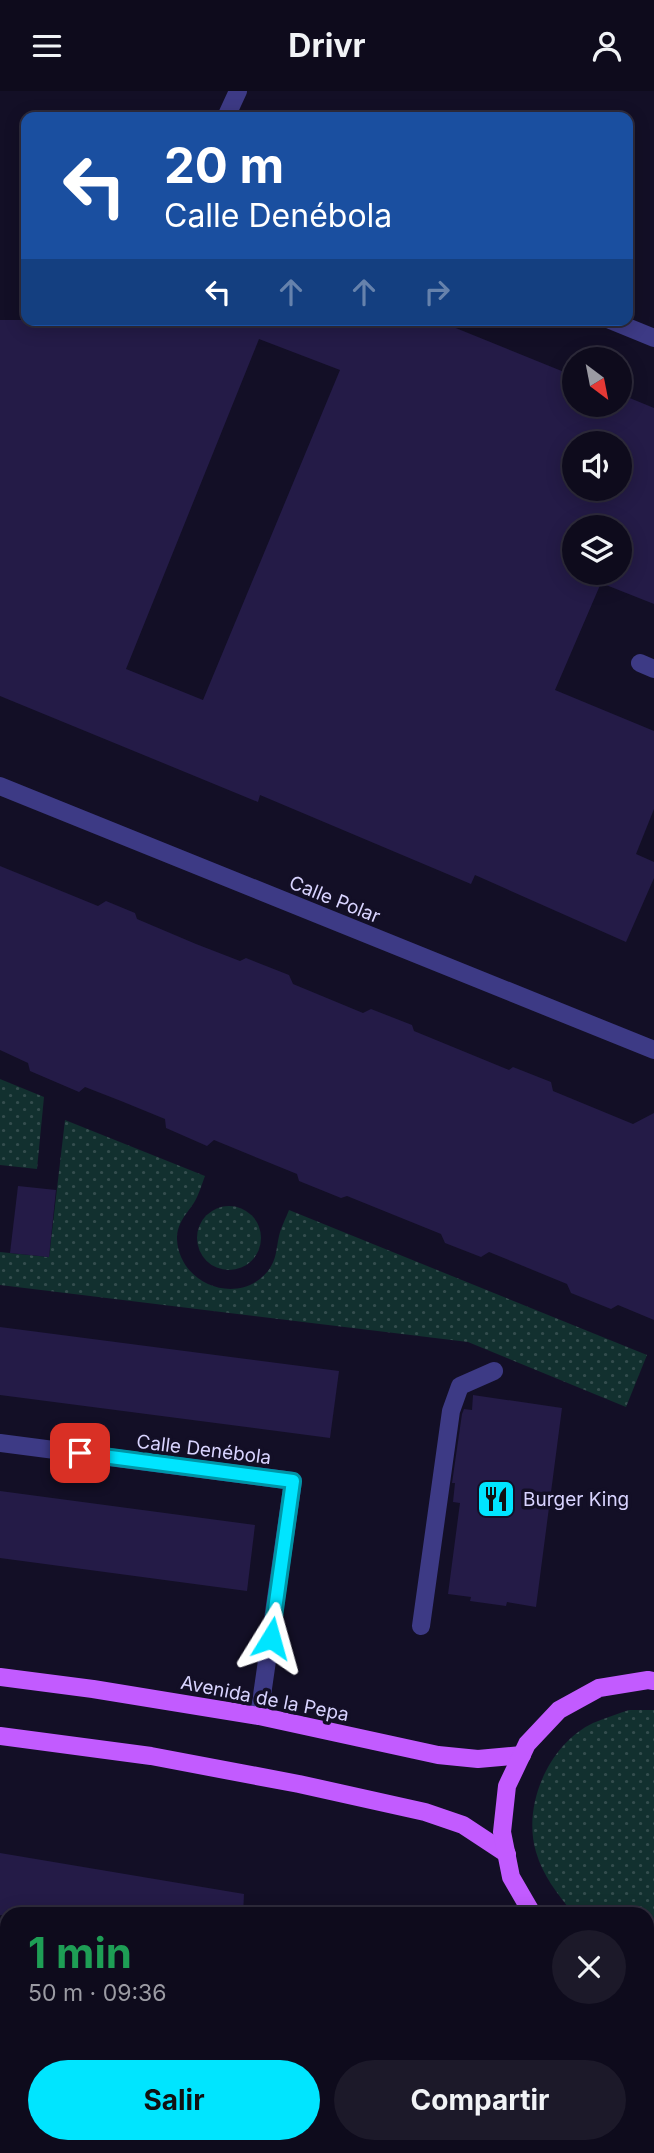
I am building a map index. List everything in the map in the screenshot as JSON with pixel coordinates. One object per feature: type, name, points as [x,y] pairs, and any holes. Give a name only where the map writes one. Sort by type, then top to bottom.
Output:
[{"type":"main road","name":"Avenida de la Pepa","points":[[0,1677],[260,1716],[438,1755],[478,1759],[522,1755]]},
{"type":"main road","points":[[528,1907],[511,1877],[502,1832],[507,1786],[527,1744],[559,1710],[599,1688],[654,1681]]},
{"type":"main road","points":[[0,1736],[151,1756],[299,1784],[425,1812],[463,1825],[507,1854]]},
{"type":"street","points":[[228,112],[238,91]]},
{"type":"street","points":[[625,326],[654,338]]},
{"type":"street","name":"Calle Polar","points":[[0,786],[654,1050]]},
{"type":"street","points":[[421,1626],[451,1411],[460,1386],[494,1371]]},
{"type":"street","name":"Calle Denébola","points":[[0,1443],[293,1481],[260,1716]]},
{"type":"green space","points":[[0,1079],[44,1097],[37,1169],[0,1165]]},
{"type":"green space","points":[[65,1120],[205,1176],[181,1223],[177,1239],[180,1255],[188,1268],[199,1279],[212,1286],[242,1288],[256,1282],[268,1271],[275,1258],[280,1233],[289,1210],[647,1355],[626,1407],[468,1342],[0,1285],[0,1252],[49,1257]]},
{"type":"green space","points":[[223,1206],[235,1206],[252,1215],[259,1226],[259,1250],[252,1261],[235,1270],[223,1270],[211,1265],[202,1256],[197,1244],[197,1232],[202,1220],[211,1211]]},
{"type":"green space","points":[[629,1710],[654,1710],[654,1907],[568,1907],[542,1869],[536,1852],[533,1815],[543,1778],[564,1745],[593,1723]]},
{"type":"building","points":[[0,320],[21,320],[21,326],[451,326],[562,371],[562,417],[632,417],[632,399],[654,408],[654,604],[606,585],[632,585],[632,515],[562,515],[562,585],[600,585],[555,690],[654,731],[654,809],[636,854],[654,862],[654,878],[626,942],[475,875],[471,884],[260,795],[258,802],[0,696]],"holes":[[[259,339],[340,370],[203,700],[126,669]]]},
{"type":"building","points":[[0,866],[98,906],[106,901],[135,913],[137,919],[196,944],[240,961],[246,958],[289,975],[293,984],[363,1013],[371,1009],[412,1025],[414,1031],[509,1070],[513,1067],[551,1082],[553,1091],[633,1124],[654,1113],[654,1320],[618,1305],[611,1309],[571,1293],[567,1284],[489,1252],[481,1257],[445,1243],[441,1234],[347,1196],[341,1198],[299,1181],[297,1174],[214,1140],[207,1146],[166,1128],[165,1119],[85,1087],[79,1092],[30,1071],[28,1063],[0,1050]]},
{"type":"building","points":[[18,1186],[56,1190],[49,1257],[10,1253]]},
{"type":"building","points":[[0,1327],[339,1371],[330,1438],[0,1395]]},
{"type":"building","name":"Burger King","points":[[473,1395],[562,1408],[536,1607],[507,1602],[506,1606],[470,1601],[471,1597],[448,1594],[460,1503],[453,1502],[455,1483],[452,1483],[462,1414],[464,1409],[472,1410]]},
{"type":"building","points":[[0,1491],[255,1525],[247,1591],[0,1558]]},
{"type":"building","points":[[0,1853],[244,1894],[243,1907],[0,1907]]},
{"type":"place","name":"Burger King","points":[[496,1499]]},
{"type":"route","points":[[80,1453],[293,1481],[271,1638]]}]
